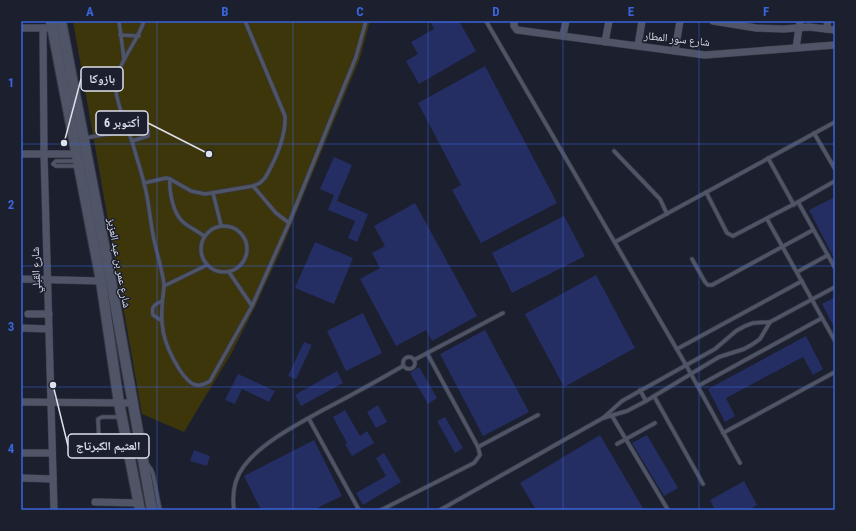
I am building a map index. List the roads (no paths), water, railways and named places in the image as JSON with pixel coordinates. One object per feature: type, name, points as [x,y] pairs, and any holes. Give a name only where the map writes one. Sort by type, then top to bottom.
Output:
[{"type":"main road","name":"شارع عمر بن عبد العزيز","points":[[61,21],[152,510]]},
{"type":"main road","name":"شارع عمر بن عبد العزيز","points":[[48,26],[101,281],[119,403],[139,507]]},
{"type":"street","name":"شارع سور المطار","points":[[514,21],[514,26],[517,30],[704,55],[835,45]]},
{"type":"street","points":[[563,35],[566,21]]},
{"type":"street","points":[[605,42],[609,21]]},
{"type":"street","points":[[638,46],[642,21]]},
{"type":"street","points":[[675,51],[680,21]]},
{"type":"street","points":[[713,21],[750,24],[771,29],[800,24],[809,27],[835,30]]},
{"type":"street","points":[[771,29],[772,21]]},
{"type":"street","points":[[826,29],[828,21]]},
{"type":"street","points":[[796,48],[800,24]]},
{"type":"street","points":[[21,28],[48,26]]},
{"type":"street","name":"شارع القبلي","points":[[48,26],[44,154],[54,510]]},
{"type":"street","points":[[21,154],[44,154],[77,160]]},
{"type":"street","points":[[21,279],[101,281]]},
{"type":"street","points":[[28,314],[49,314]]},
{"type":"street","points":[[21,328],[49,329]]},
{"type":"street","points":[[21,402],[132,403]]},
{"type":"street","points":[[21,453],[52,453]]},
{"type":"street","points":[[21,478],[53,479]]},
{"type":"street","points":[[95,502],[139,507]]},
{"type":"lane","points":[[119,21],[124,59]]},
{"type":"lane","points":[[144,21],[139,36],[124,59],[118,74],[115,89],[117,100],[132,141],[144,183],[153,238],[164,286],[162,321],[166,342],[175,363],[188,381],[195,385],[203,385],[210,381],[252,306],[289,222],[356,57],[366,21]]},
{"type":"lane","points":[[144,183],[161,179],[170,179],[198,194],[253,186],[265,178],[283,137],[286,126],[285,116],[245,21]]},
{"type":"lane","points":[[486,21],[677,349],[740,463]]},
{"type":"lane","points":[[120,35],[139,36]]},
{"type":"lane","points":[[615,242],[835,122]]},
{"type":"lane","points":[[83,138],[129,132],[143,128],[148,130],[148,136],[132,141]]},
{"type":"lane","points":[[814,133],[835,169]]},
{"type":"lane","points":[[614,151],[660,199],[667,214]]},
{"type":"lane","points":[[768,158],[794,204]]},
{"type":"lane","points":[[77,160],[56,166],[53,164],[56,161],[77,160]]},
{"type":"lane","points":[[170,179],[170,191],[179,218],[204,236]]},
{"type":"lane","points":[[706,192],[727,233],[730,235],[736,235],[835,181]]},
{"type":"lane","points":[[253,186],[276,213],[289,222]]},
{"type":"lane","points":[[213,193],[221,225]]},
{"type":"lane","points":[[798,202],[835,268]]},
{"type":"lane","points":[[767,218],[835,341]]},
{"type":"lane","points":[[221,225],[235,228],[241,232],[247,245],[245,259],[241,265],[236,270],[229,272],[217,272],[207,265],[201,254],[200,248],[204,236],[209,231],[221,225]]},
{"type":"lane","points":[[692,259],[705,282],[708,285],[712,285],[813,230]]},
{"type":"lane","points":[[797,272],[828,255]]},
{"type":"lane","points":[[164,286],[207,265]]},
{"type":"lane","points":[[229,272],[252,306]]},
{"type":"lane","points":[[677,349],[802,281]]},
{"type":"lane","points":[[440,510],[603,418],[622,401],[715,349],[744,326],[753,323],[770,322],[835,287]]},
{"type":"lane","points":[[162,301],[153,306],[152,310],[153,315],[162,321]]},
{"type":"lane","points":[[414,360],[503,313]]},
{"type":"lane","points":[[698,386],[822,318]]},
{"type":"lane","points":[[603,418],[627,411],[719,357],[744,349],[753,344],[760,339],[770,322]]},
{"type":"lane","points":[[381,510],[474,463],[478,460],[480,455],[478,446],[427,353]]},
{"type":"lane","points":[[403,366],[402,363],[405,358],[410,357],[414,360]]},
{"type":"lane","points":[[403,366],[408,369],[413,367],[415,362],[414,360]]},
{"type":"lane","points":[[234,510],[232,497],[238,475],[243,467],[268,445],[309,418],[403,366]]},
{"type":"lane","points":[[723,433],[835,372]]},
{"type":"lane","points":[[640,390],[646,401]]},
{"type":"lane","points":[[654,396],[702,484]]},
{"type":"lane","points":[[478,446],[538,415]]},
{"type":"lane","points":[[612,416],[668,510]]},
{"type":"lane","points":[[122,417],[102,417],[98,419],[99,440],[104,445],[127,443]]},
{"type":"lane","points":[[309,418],[359,510]]},
{"type":"lane","points":[[617,444],[655,423]]},
{"type":"lane","points":[[143,462],[148,464],[153,474],[160,510]]},
{"type":"place","name":"بازوكا","points":[[64,143]]},
{"type":"place","name":"6 أكتوبر","points":[[209,154]]},
{"type":"place","name":"العثيم الكبرتاج","points":[[53,385]]}]
